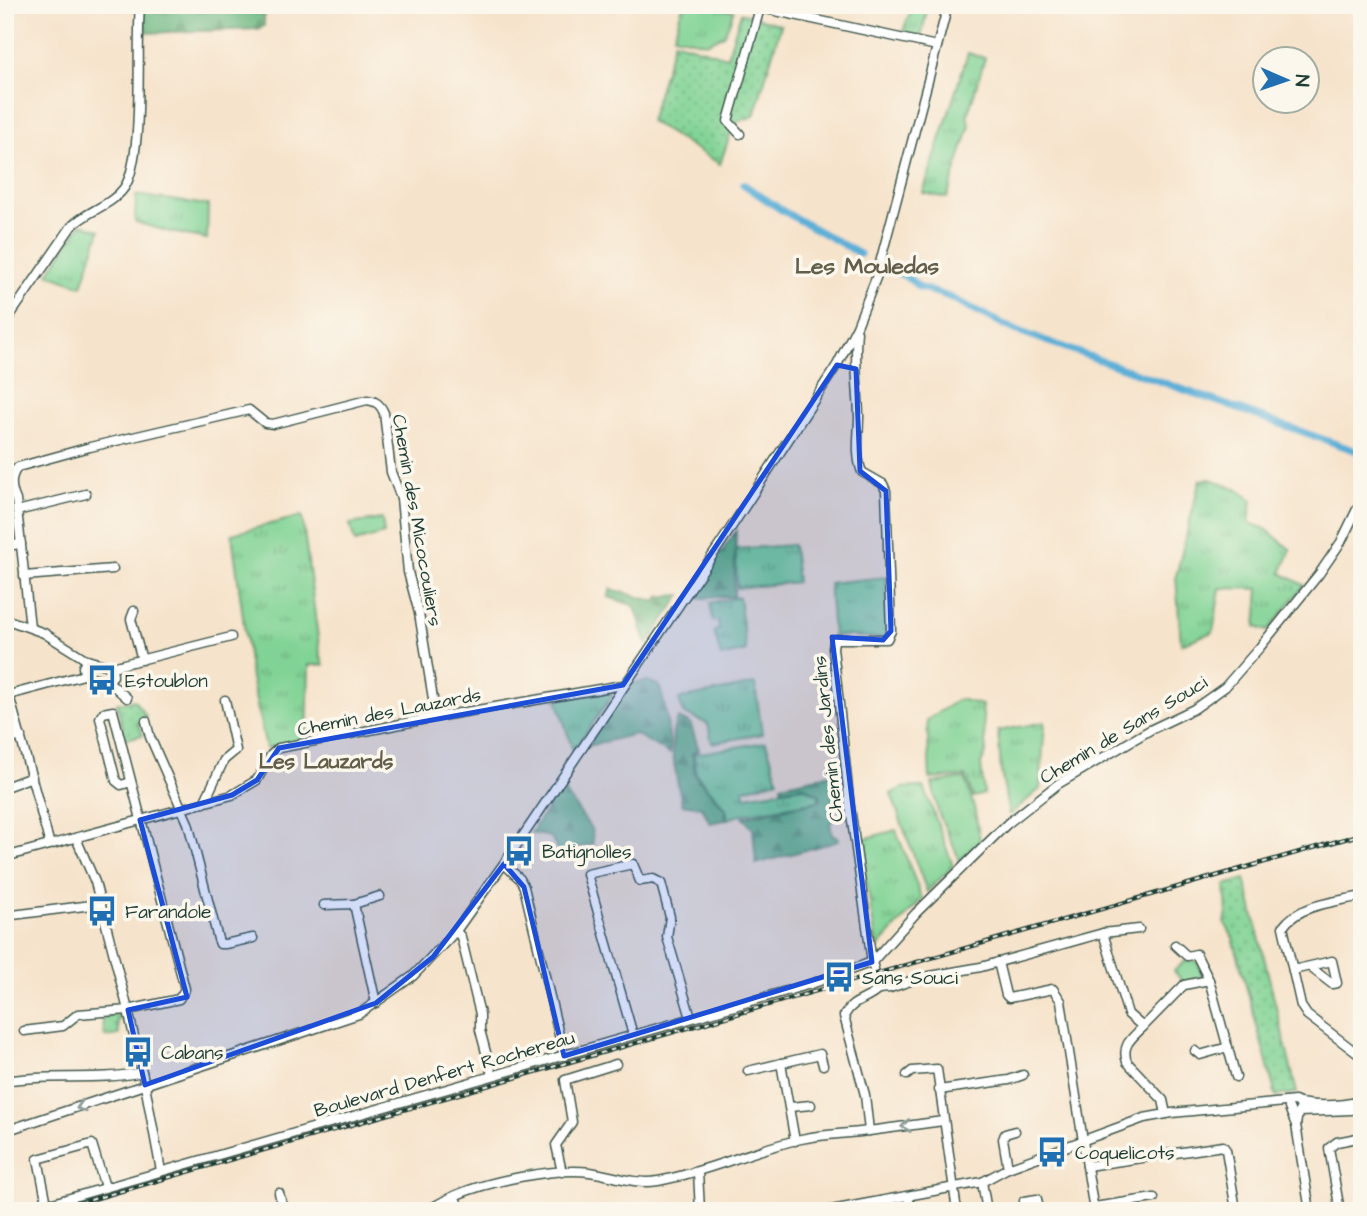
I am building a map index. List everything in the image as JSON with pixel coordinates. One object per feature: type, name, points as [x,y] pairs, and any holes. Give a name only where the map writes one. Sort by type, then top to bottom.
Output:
[{"type":"street","points":[[5,323],[71,227],[79,219],[115,197],[130,178],[135,142],[140,5]]},
{"type":"street","points":[[748,5],[937,46]]},
{"type":"street","points":[[5,1132],[359,1013],[413,976],[456,931],[723,540],[837,365],[857,326],[876,278],[948,5]]},
{"type":"street","points":[[740,134],[728,121],[760,8]]},
{"type":"street","name":"Chemin des Jardins","points":[[857,326],[860,469],[883,484],[886,491],[891,631],[887,639],[837,639],[833,649],[850,807],[872,962]]},
{"type":"street","points":[[837,365],[844,363],[856,369]]},
{"type":"street","name":"Chemin des Micocouliers","points":[[8,491],[14,471],[23,464],[250,410],[265,423],[273,424],[367,400],[380,404],[386,424],[391,472],[401,498],[408,572],[419,613],[436,717]]},
{"type":"street","points":[[8,491],[16,500],[30,627]]},
{"type":"street","points":[[17,511],[86,494]]},
{"type":"street","name":"Chemin de Sans Souci","points":[[872,962],[916,913],[1026,807],[1058,783],[1150,730],[1194,709],[1225,687],[1319,574],[1341,542],[1362,499]]},
{"type":"street","points":[[5,546],[21,544]]},
{"type":"street","points":[[24,576],[113,569]]},
{"type":"street","points":[[134,611],[131,619],[142,660]]},
{"type":"street","points":[[5,619],[30,627],[68,646],[87,660],[112,667],[231,636]]},
{"type":"street","points":[[84,675],[83,667],[87,660]]},
{"type":"street","points":[[108,681],[113,676],[112,667]]},
{"type":"street","points":[[50,845],[21,736],[7,696],[84,675],[108,681],[127,698]]},
{"type":"street","name":"Chemin des Lauzards","points":[[5,857],[232,795],[257,779],[271,755],[279,748],[436,717],[623,685]]},
{"type":"street","points":[[204,803],[224,760],[236,750],[225,700]]},
{"type":"street","points":[[24,1031],[63,1026],[78,1014],[128,1010],[179,999],[185,989],[113,711],[103,713],[100,718],[116,781],[121,785],[131,782]]},
{"type":"street","points":[[146,721],[150,737],[188,823],[220,944],[253,938]]},
{"type":"street","points":[[5,741],[21,736]]},
{"type":"street","points":[[5,787],[32,777]]},
{"type":"street","points":[[76,838],[95,881],[128,1010],[161,1171]]},
{"type":"street","points":[[504,864],[520,879],[524,887],[564,1056]]},
{"type":"street","points":[[633,1035],[587,874],[633,864],[640,881],[653,879],[661,883],[670,916],[667,937],[691,1018]]},
{"type":"street","points":[[324,905],[354,904],[380,896]]},
{"type":"street","points":[[1362,896],[1300,911],[1289,918],[1283,927],[1301,1006],[1307,1015],[1362,1057]]},
{"type":"street","points":[[5,916],[100,904]]},
{"type":"street","points":[[354,904],[376,1003]]},
{"type":"street","points":[[869,1131],[864,1095],[844,1016],[850,1006],[873,995],[879,989],[919,978],[998,962],[1103,933],[1139,929]]},
{"type":"street","points":[[456,931],[461,937],[492,1075]]},
{"type":"street","points":[[1103,933],[1128,1014],[1143,1027]]},
{"type":"street","points":[[1175,945],[1187,956],[1196,954],[1209,980],[1236,1077]]},
{"type":"street","points":[[872,962],[879,989]]},
{"type":"street","name":"Boulevard Denfert Rochereau","points":[[25,1211],[823,980],[872,962]]},
{"type":"street","points":[[998,962],[1009,998],[1053,989],[1061,1001],[1094,1209],[1154,1198]]},
{"type":"street","points":[[1293,970],[1310,967]]},
{"type":"street","points":[[1166,1114],[1163,1100],[1127,1062],[1125,1046],[1184,985],[1209,980]]},
{"type":"street","points":[[1195,1051],[1200,1055],[1228,1046]]},
{"type":"street","points":[[748,1070],[820,1054],[822,1065]]},
{"type":"street","points":[[780,1063],[795,1141]]},
{"type":"street","points":[[562,1172],[556,1145],[572,1122],[565,1080],[616,1064]]},
{"type":"street","points":[[907,1075],[937,1069],[957,1211]]},
{"type":"street","points":[[5,1081],[27,1077],[118,1077],[142,1072]]},
{"type":"street","points":[[939,1090],[1009,1080],[1023,1075]]},
{"type":"street","points":[[1295,1108],[1350,1104],[1362,1100]]},
{"type":"street","points":[[1351,1110],[1362,1100]]},
{"type":"street","points":[[826,1211],[853,1209],[982,1182],[1009,1168],[1144,1118],[1278,1103],[1295,1108],[1362,1109]]},
{"type":"street","points":[[790,1107],[811,1105]]},
{"type":"street","points":[[1295,1108],[1310,1211]]},
{"type":"street","points":[[426,1211],[454,1196],[514,1179],[588,1171],[630,1181],[654,1182],[698,1172],[795,1141],[943,1121]]},
{"type":"street","points":[[1009,1168],[1003,1139],[1005,1134],[1015,1131]]},
{"type":"street","points":[[1339,1211],[1329,1148],[1337,1142],[1362,1137]]},
{"type":"street","points":[[47,1204],[38,1159],[92,1144],[105,1187]]},
{"type":"street","points":[[1087,1166],[1223,1146],[1226,1150],[1235,1204],[1231,1211]]},
{"type":"street","points":[[698,1172],[699,1211]]},
{"type":"street","points":[[982,1182],[987,1211]]},
{"type":"street","points":[[279,1193],[284,1211]]},
{"type":"street","points":[[454,1196],[461,1211]]},
{"type":"street","points":[[908,1197],[911,1211]]},
{"type":"street","points":[[1024,1201],[1037,1199],[1039,1211]]},
{"type":"highlighted area","points":[[837,365],[856,369],[860,471],[886,491],[891,631],[883,640],[832,637],[872,962],[564,1056],[524,887],[504,864],[433,957],[376,1003],[145,1085],[128,1010],[187,997],[140,820],[232,795],[257,780],[279,748],[623,685]]},
{"type":"green space","points":[[144,5],[264,5],[264,26],[259,29],[143,33]]},
{"type":"green space","points":[[683,5],[713,5],[734,11],[724,35],[706,43],[674,36]]},
{"type":"green space","points":[[913,5],[928,5],[921,38],[903,31]]},
{"type":"green space","points":[[741,13],[781,25],[754,116],[734,123],[720,164],[650,121],[674,41],[727,57]]},
{"type":"green space","points":[[968,53],[985,58],[967,117],[970,125],[947,198],[923,193]]},
{"type":"green space","points":[[136,195],[208,205],[207,239],[135,222]]},
{"type":"green space","points":[[81,224],[100,230],[82,286],[48,274]]},
{"type":"green space","points":[[1210,479],[1237,489],[1252,500],[1249,523],[1266,529],[1291,550],[1281,573],[1304,585],[1268,631],[1256,627],[1259,589],[1220,588],[1213,632],[1181,644],[1176,576],[1200,480]]},
{"type":"green space","points":[[302,516],[320,653],[324,665],[309,665],[307,740],[266,748],[251,678],[232,534]]},
{"type":"green space","points":[[382,519],[384,534],[355,542],[350,524]]},
{"type":"green space","points":[[736,531],[734,596],[688,599]]},
{"type":"green space","points":[[793,545],[797,582],[737,588],[736,549]]},
{"type":"green space","points":[[886,577],[888,632],[883,638],[833,635],[829,583]]},
{"type":"green space","points":[[611,589],[657,602],[659,597],[681,595],[647,645],[635,606],[608,597]]},
{"type":"green space","points":[[739,597],[746,651],[721,657],[714,631],[719,630],[718,621],[713,621],[710,603]]},
{"type":"green space","points":[[647,681],[659,685],[662,694],[670,754],[635,734],[588,746],[629,684]]},
{"type":"green space","points":[[755,684],[762,734],[712,743],[708,724],[683,713],[679,699]]},
{"type":"green space","points":[[610,691],[612,696],[573,751],[557,699]]},
{"type":"green space","points":[[959,699],[982,705],[986,753],[981,764],[984,794],[973,797],[966,776],[930,779],[927,720]]},
{"type":"green space","points":[[134,700],[146,716],[139,720],[138,724],[143,735],[125,739],[117,703]]},
{"type":"green space","points":[[678,718],[690,723],[699,750],[692,753],[695,775],[725,809],[726,820],[710,823],[702,807],[682,804],[672,748],[674,726]]},
{"type":"green space","points":[[1045,722],[1040,789],[1009,815],[1001,771],[998,731]]},
{"type":"green space","points":[[766,742],[778,780],[744,789],[745,796],[803,787],[819,795],[819,801],[728,819],[726,808],[696,774],[694,754]]},
{"type":"green space","points":[[841,772],[847,802],[835,804],[834,820],[830,822],[832,834],[839,838],[838,841],[756,864],[753,829],[743,817],[820,801],[820,795],[803,786],[782,790],[781,785]]},
{"type":"green space","points":[[965,778],[980,840],[960,861],[938,812],[932,783]]},
{"type":"green space","points":[[561,786],[592,830],[593,844],[558,852],[551,837],[531,833]]},
{"type":"green space","points":[[924,787],[953,866],[927,892],[891,794],[902,788]]},
{"type":"green space","points":[[896,830],[922,899],[877,948],[860,840]]},
{"type":"green space","points":[[1245,879],[1297,1093],[1276,1096],[1233,938],[1225,923],[1225,885]]},
{"type":"green space","points":[[1192,960],[1199,964],[1203,976],[1184,983],[1174,971],[1185,961]]},
{"type":"green space","points":[[118,1014],[119,1035],[105,1037],[102,1016]]},
{"type":"waterway","points":[[743,184],[783,211],[860,254]]},
{"type":"waterway","points":[[886,268],[907,277],[919,287],[949,297],[1015,330],[1362,453]]},
{"type":"railway","points":[[52,1211],[1362,834]]},
{"type":"place","name":"Estoublon","points":[[102,680]]},
{"type":"place","name":"Batignolles","points":[[519,851]]},
{"type":"place","name":"Farandole","points":[[102,911]]},
{"type":"place","name":"Sans Souci","points":[[839,977]]},
{"type":"place","name":"Cabans","points":[[138,1052]]},
{"type":"place","name":"Coquelicots","points":[[1052,1152]]},
{"type":"district","name":"Les Mouledas","points":[[867,265]]},
{"type":"district","name":"Les Lauzards","points":[[326,761]]}]
